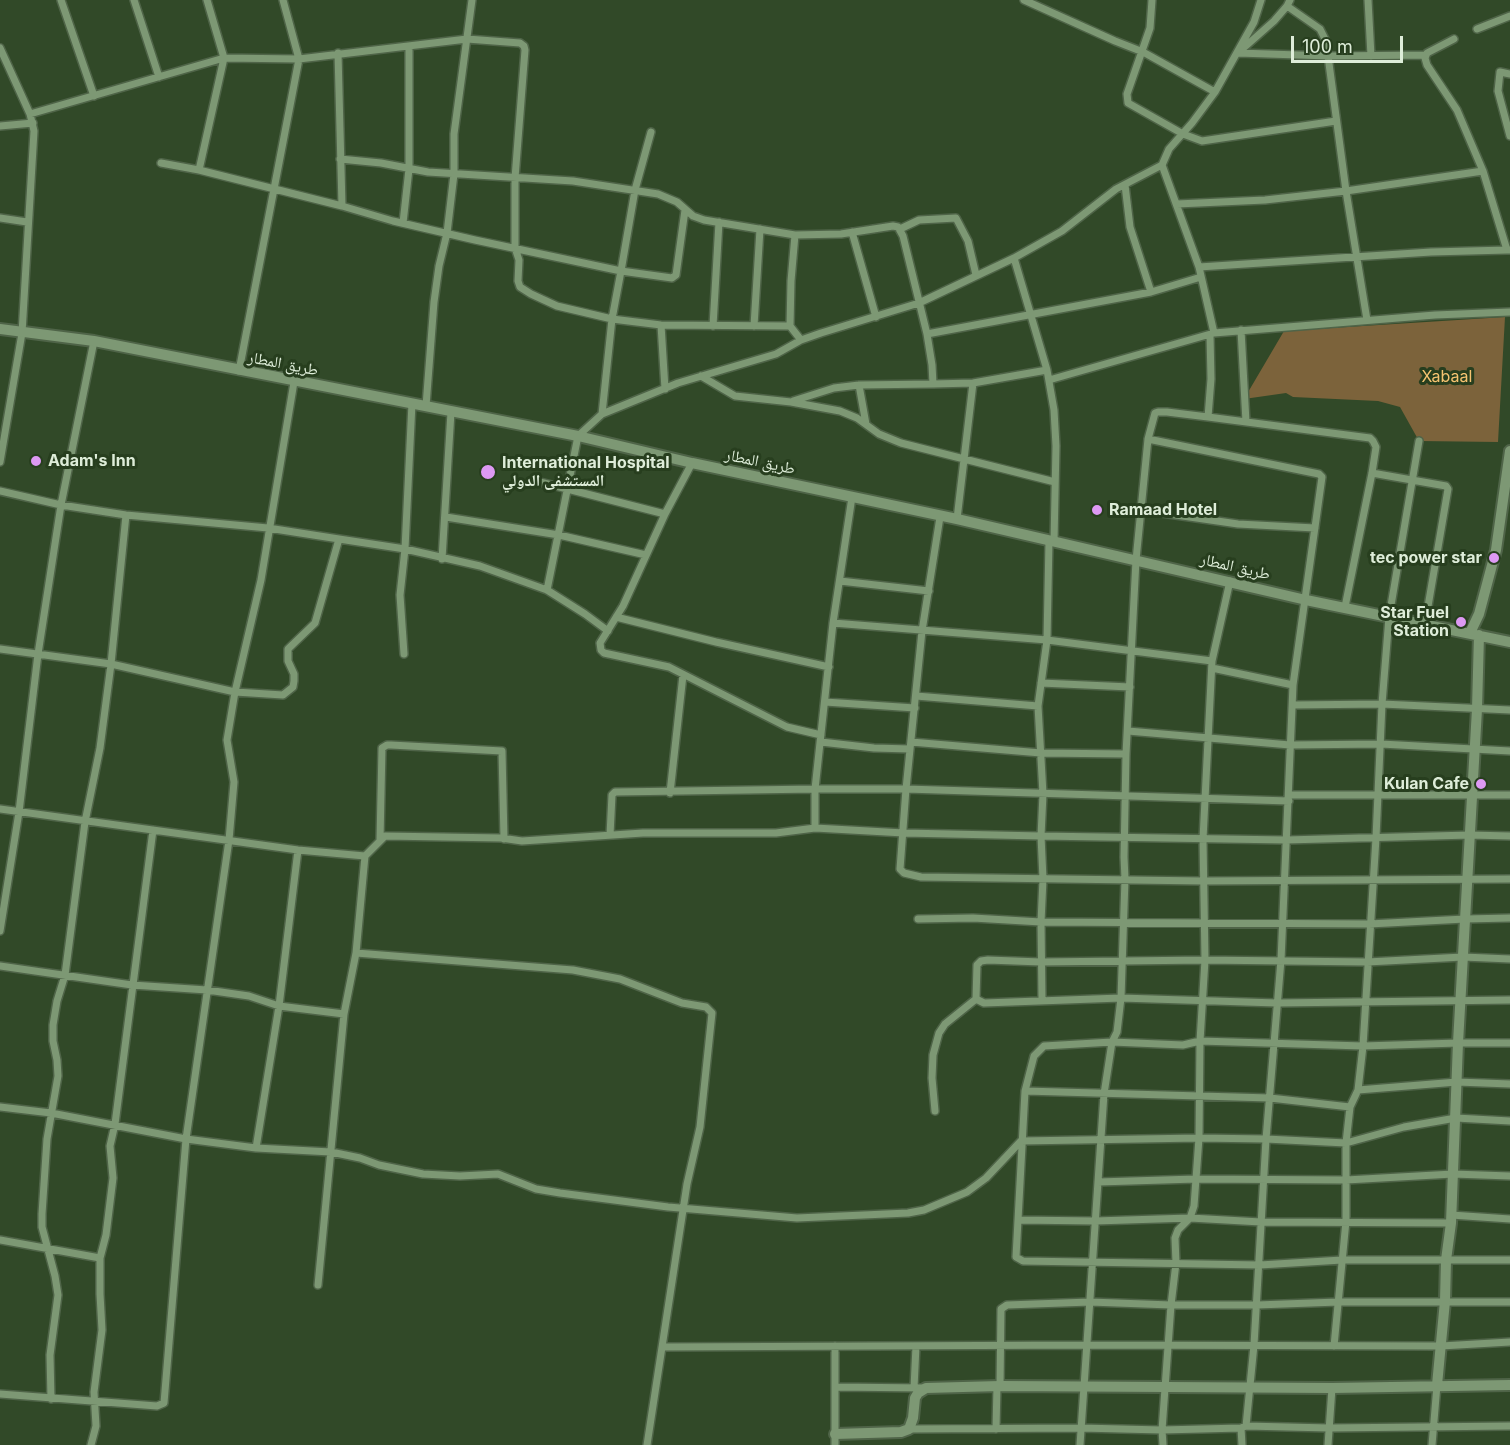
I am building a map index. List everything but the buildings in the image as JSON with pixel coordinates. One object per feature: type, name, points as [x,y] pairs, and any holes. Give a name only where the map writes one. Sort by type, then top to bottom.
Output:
[{"type":"street","points":[[61,0],[94,96]]},
{"type":"street","points":[[134,0],[159,77]]},
{"type":"street","points":[[199,170],[224,58],[207,0]]},
{"type":"street","points":[[239,371],[299,59],[283,0]]},
{"type":"street","points":[[426,406],[434,302],[447,233],[454,174],[454,134],[472,0]]},
{"type":"street","points":[[1024,0],[1115,42],[1143,52],[1215,92]]},
{"type":"street","points":[[1152,0],[1150,28],[1127,94],[1128,103],[1183,134],[1197,140],[1207,141],[1336,121]]},
{"type":"street","points":[[547,590],[578,436],[602,414],[701,376],[776,354],[801,340],[919,303],[1014,258],[1062,231],[1125,185],[1162,165],[1169,149],[1215,92],[1254,22],[1260,0]]},
{"type":"street","points":[[1368,0],[1371,56]]},
{"type":"street","points":[[1238,53],[1274,21],[1289,3],[1323,34],[1329,56],[1346,191],[1367,320]]},
{"type":"street","points":[[1478,29],[1510,16]]},
{"type":"street","points":[[30,114],[224,58],[299,59],[467,39],[520,43],[524,46],[524,83],[515,178],[515,248],[519,260],[520,287],[557,306],[612,319],[661,325],[790,326]]},
{"type":"street","points":[[1238,53],[1329,56],[1425,55],[1454,39]]},
{"type":"street","points":[[403,223],[409,169],[409,46]]},
{"type":"street","points":[[0,48],[30,114],[33,123],[34,145],[27,222],[22,333],[0,462]]},
{"type":"street","points":[[338,53],[342,206]]},
{"type":"street","points":[[1199,267],[1357,256],[1509,250],[1483,171],[1457,110],[1427,65],[1425,55]]},
{"type":"street","points":[[1510,74],[1500,72],[1498,91],[1510,136]]},
{"type":"street","points":[[0,126],[33,123]]},
{"type":"street","points":[[602,414],[612,319],[636,190],[651,132]]},
{"type":"street","points":[[340,159],[454,174],[573,181],[636,190],[669,198],[693,216],[795,235],[852,232],[893,226],[900,229],[919,220],[956,218],[968,241],[976,275]]},
{"type":"street","points":[[161,163],[199,170],[447,233],[621,271],[675,277],[685,210]]},
{"type":"street","points":[[1162,165],[1199,267],[1212,334],[1208,417]]},
{"type":"street","points":[[1177,204],[1265,200],[1483,171]]},
{"type":"street","points":[[1125,185],[1130,227],[1150,292]]},
{"type":"street","points":[[0,218],[27,222]]},
{"type":"street","points":[[713,326],[719,222]]},
{"type":"street","points":[[754,326],[760,229]]},
{"type":"street","points":[[900,229],[927,334],[933,384]]},
{"type":"street","points":[[852,232],[876,317]]},
{"type":"street","points":[[795,235],[790,326],[801,340]]},
{"type":"street","points":[[1014,258],[1047,370],[1054,410],[1056,446],[1047,640],[1038,706],[1043,794],[1042,999]]},
{"type":"street","points":[[927,334],[1150,292],[1201,277]]},
{"type":"street","points":[[1049,380],[1212,334],[1367,320],[1510,312]]},
{"type":"street","points":[[661,325],[665,389]]},
{"type":"street","name":"طريق المطار","points":[[0,329],[94,341],[578,436],[692,463],[957,519],[1306,600],[1510,642]]},
{"type":"street","points":[[1241,330],[1246,422]]},
{"type":"street","points":[[0,931],[19,812],[38,654],[61,505],[94,341]]},
{"type":"street","points":[[790,402],[834,388],[859,385],[973,383],[1047,370]]},
{"type":"street","points":[[701,376],[735,396],[790,402],[840,411],[866,424],[879,434],[901,443],[1055,482]]},
{"type":"street","points":[[0,1394],[157,1406],[164,1403],[186,1139],[229,840],[234,782],[228,740],[235,692],[261,580],[294,381]]},
{"type":"street","points":[[957,519],[973,383]]},
{"type":"street","points":[[859,385],[866,424]]},
{"type":"street","points":[[404,654],[400,595],[405,549],[412,404]]},
{"type":"street","points":[[442,559],[451,412]]},
{"type":"street","points":[[1080,1445],[1082,1387],[1104,1094],[1112,1042],[1117,1032],[1121,998],[1126,754],[1136,560],[1148,439],[1154,416],[1158,412],[1370,438],[1373,441],[1376,447],[1372,473],[1345,607]]},
{"type":"street","points":[[1148,439],[1319,474],[1322,477],[1293,685],[1281,960],[1266,1139],[1254,1345],[1242,1445]]},
{"type":"street","points":[[1334,1346],[1346,1221],[1346,1143],[1350,1107],[1358,1090],[1363,1046],[1389,617],[1419,441]]},
{"type":"street","points":[[1432,1445],[1451,1219],[1460,999],[1478,709],[1475,634],[1496,550],[1510,451]]},
{"type":"street","points":[[692,463],[616,618],[600,643],[604,653],[669,667],[787,727],[821,739],[874,748],[911,745],[1041,753],[1126,754]]},
{"type":"street","points":[[1372,473],[1446,486],[1449,489],[1425,624]]},
{"type":"street","points":[[540,482],[665,514]]},
{"type":"street","points":[[0,491],[61,505],[126,515],[268,528],[405,549],[480,566],[547,590],[608,631]]},
{"type":"street","points":[[815,828],[815,789],[833,623],[852,497]]},
{"type":"street","points":[[1141,510],[1238,524],[1315,528]]},
{"type":"street","points":[[51,1399],[50,1355],[58,1295],[46,1248],[42,1214],[47,1139],[58,1077],[53,1025],[65,975],[85,822],[100,748],[126,515]]},
{"type":"street","points":[[940,516],[922,631],[906,789],[900,868],[907,875],[1285,882],[1374,879],[1510,879]]},
{"type":"street","points":[[446,517],[559,535],[646,555]]},
{"type":"street","points":[[0,649],[111,664],[235,692],[283,695],[293,687],[294,674],[288,661],[288,649],[315,623],[339,539]]},
{"type":"street","points":[[840,581],[929,591]]},
{"type":"street","points":[[1163,1445],[1165,1387],[1176,1263],[1175,1238],[1178,1230],[1190,1218],[1194,1206],[1201,1096],[1200,1041],[1205,960],[1203,839],[1212,665],[1230,581]]},
{"type":"street","points":[[616,618],[829,667]]},
{"type":"street","points":[[833,623],[1047,640],[1132,650],[1212,665],[1293,685]]},
{"type":"street","points":[[670,793],[683,675]]},
{"type":"street","points":[[1041,683],[1130,687]]},
{"type":"street","points":[[916,696],[1038,706]]},
{"type":"street","points":[[825,702],[915,708]]},
{"type":"street","points":[[1293,705],[1382,704],[1510,710]]},
{"type":"street","points":[[1128,731],[1290,745],[1381,744],[1475,748],[1510,752]]},
{"type":"street","points":[[380,840],[382,748],[391,744],[502,751],[504,839]]},
{"type":"street","points":[[610,835],[614,793],[906,789],[1206,799],[1510,795]]},
{"type":"street","points":[[0,809],[298,850],[365,856]]},
{"type":"street","points":[[318,1285],[344,1014],[356,953],[365,856],[385,836],[547,841],[610,835],[753,833],[815,828],[903,833],[1286,840],[1510,836]]},
{"type":"street","points":[[91,1445],[96,1426],[94,1401],[102,1330],[99,1294],[100,1258],[106,1235],[113,1178],[110,1146],[115,1124],[153,830]]},
{"type":"street","points":[[256,1148],[279,1006],[298,850]]},
{"type":"street","points":[[918,919],[1369,924],[1510,918]]},
{"type":"street","points":[[356,953],[573,969],[620,979],[682,1003],[710,1010],[713,1018],[700,1127],[687,1184],[646,1445]]},
{"type":"street","points":[[976,999],[978,963],[988,960],[1367,962],[1463,957],[1510,959]]},
{"type":"street","points":[[0,966],[132,985],[207,990],[249,996],[279,1006],[344,1014]]},
{"type":"street","points":[[976,999],[984,1003],[1042,999],[1121,998],[1278,1003],[1510,1000]]},
{"type":"street","points":[[935,1111],[932,1066],[939,1033],[945,1024],[976,999]]},
{"type":"street","points":[[1510,1043],[1363,1046],[1200,1041],[1171,1045],[1112,1042],[1044,1046],[1034,1056],[1025,1090],[1019,1220],[1016,1239],[1017,1260],[1260,1265],[1342,1260],[1510,1260]]},
{"type":"street","points":[[1358,1090],[1457,1082],[1510,1084]]},
{"type":"street","points":[[1025,1090],[1270,1098],[1350,1107]]},
{"type":"street","points":[[0,1107],[115,1124],[186,1139],[256,1148],[331,1152],[423,1174],[460,1176],[498,1174],[536,1189],[685,1208],[797,1218],[909,1213],[924,1210],[967,1192],[986,1178],[1021,1141],[1199,1138],[1346,1143],[1404,1127],[1456,1118],[1510,1121]]},
{"type":"street","points":[[1098,1182],[1196,1179],[1346,1179],[1453,1174],[1510,1176]]},
{"type":"street","points":[[1019,1220],[1095,1221],[1190,1218],[1261,1222],[1510,1219]]},
{"type":"street","points":[[0,1240],[100,1258]]},
{"type":"street","points":[[996,1430],[1002,1307],[1007,1305],[1090,1302],[1257,1305],[1338,1302],[1510,1302]]},
{"type":"street","points":[[663,1347],[1441,1346],[1510,1342]]},
{"type":"street","points":[[835,1346],[835,1440],[909,1429],[1162,1430],[1244,1427],[1510,1426]]},
{"type":"street","points":[[914,1389],[916,1346]]},
{"type":"street","points":[[836,1387],[914,1389],[999,1386],[1332,1388],[1510,1385]]},
{"type":"street","points":[[909,1429],[913,1418],[915,1398],[926,1388]]},
{"type":"street","points":[[1328,1445],[1332,1388]]},
{"type":"green space","name":"Xabaal","points":[[1505,317],[1498,442],[1419,441],[1400,407],[1378,401],[1293,397],[1286,393],[1244,399],[1284,331]]},
{"type":"place","name":"Adam's Inn","points":[[36,461]]},
{"type":"place","name":"International Hospital المستشفى الدولي","points":[[488,472]]},
{"type":"place","name":"Ramaad Hotel","points":[[1097,510]]},
{"type":"place","name":"tec power star","points":[[1494,558]]},
{"type":"place","name":"Star Fuel Station","points":[[1461,622]]},
{"type":"place","name":"Kulan Cafe","points":[[1481,784]]}]
